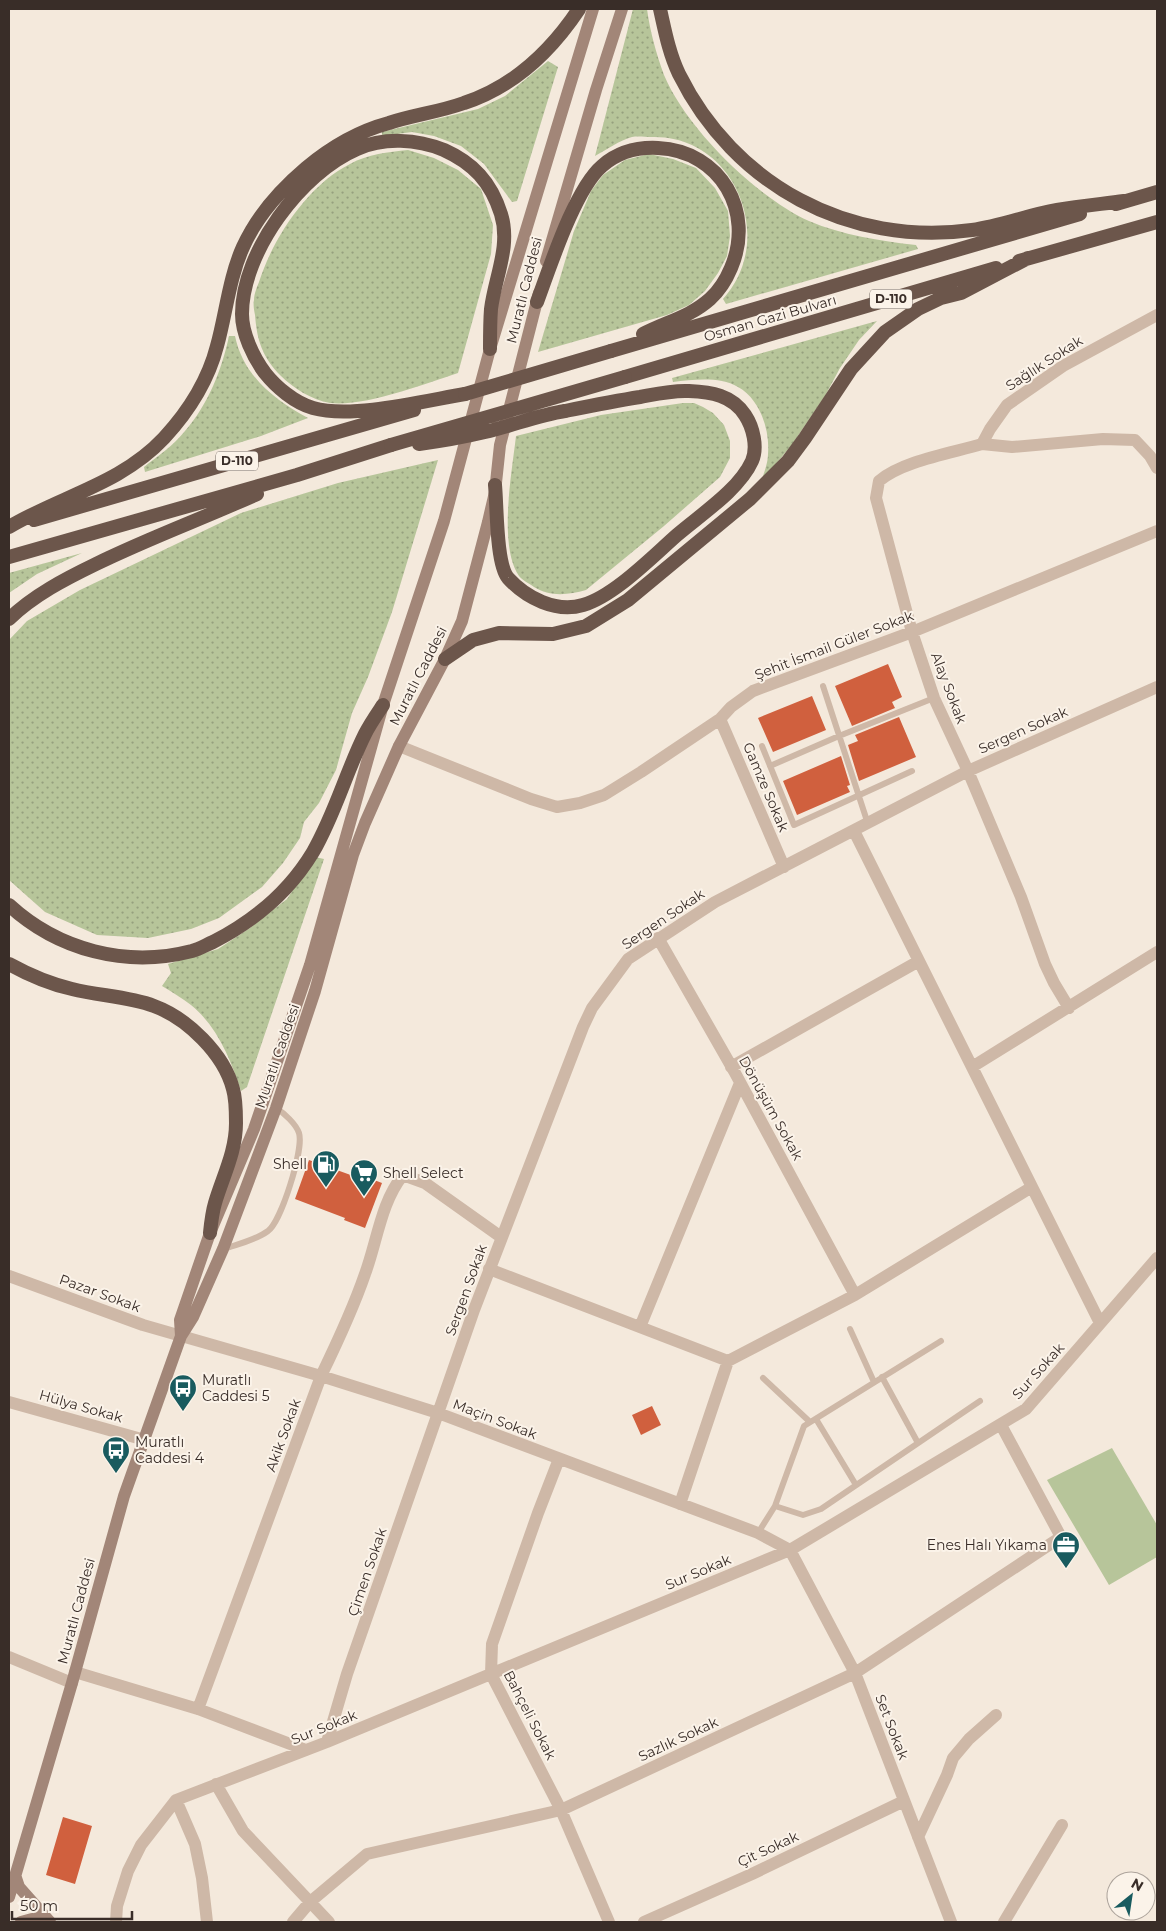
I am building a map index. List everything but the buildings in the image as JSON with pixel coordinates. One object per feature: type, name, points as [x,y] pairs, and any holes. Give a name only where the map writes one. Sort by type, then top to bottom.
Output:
[{"type":"highway","points":[[9,527],[34,512],[95,487],[119,473],[144,457],[177,423],[190,405],[211,365],[217,348],[232,280],[242,249],[262,214],[289,183],[330,149],[353,137],[386,123],[466,103],[507,84],[552,45],[579,9]]},
{"type":"highway","points":[[660,9],[667,42],[678,72],[694,102],[714,129],[743,160],[774,185],[810,206],[857,224],[895,232],[936,232],[972,230],[1057,210],[1124,201]]},
{"type":"highway","points":[[465,394],[376,408],[334,412],[311,408],[289,396],[272,382],[260,366],[249,344],[242,315],[244,291],[263,241],[282,211],[302,189],[330,165],[357,149],[398,141],[421,143],[457,156],[472,166],[486,183],[502,215],[505,237],[491,310],[490,349]]},
{"type":"highway","points":[[538,302],[576,203],[589,180],[602,166],[620,154],[642,147],[670,149],[691,154],[710,167],[725,185],[737,207],[740,229],[736,256],[725,282],[712,298],[696,311],[647,332],[611,351]]},
{"type":"highway","name":"Osman Gazi Bulvarı","points":[[465,394],[1157,192]]},
{"type":"highway","name":"Osman Gazi Bulvarı","points":[[391,445],[1157,222]]},
{"type":"highway","points":[[445,659],[472,640],[499,633],[553,634],[586,626],[628,600],[750,499],[788,461],[851,369],[885,332],[918,309],[941,298],[961,293],[1028,258]]},
{"type":"highway","points":[[391,445],[420,444],[452,439],[565,410],[686,391],[710,392],[725,396],[742,410],[751,424],[754,444],[752,460],[739,481],[630,575],[602,596],[583,605],[568,608],[535,599],[523,592],[507,576],[501,556],[498,535],[496,485]]},
{"type":"highway","name":"D-110","points":[[9,527],[465,394]]},
{"type":"highway","name":"D-110","points":[[9,557],[297,475],[391,445]]},
{"type":"highway","points":[[9,619],[23,606],[74,575],[147,540],[228,507],[297,475]]},
{"type":"highway","points":[[9,904],[26,920],[64,942],[95,952],[125,957],[156,957],[193,951],[227,934],[258,915],[285,890],[312,853],[331,816],[366,733],[383,705]]},
{"type":"highway","points":[[9,964],[49,983],[73,990],[137,1000],[156,1006],[181,1019],[206,1042],[222,1064],[233,1089],[236,1123],[234,1145],[229,1166],[214,1204],[210,1233]]},
{"type":"main road","name":"Muratlı Caddesi","points":[[181,1336],[180,1320],[210,1233],[254,1129],[310,965],[383,705],[444,521],[490,349],[593,9]]},
{"type":"main road","name":"Muratlı Caddesi","points":[[9,1897],[74,1677],[124,1496],[181,1336],[193,1318],[223,1249],[276,1108],[315,991],[353,854],[364,823],[399,746],[445,659],[462,621],[496,485],[500,445],[558,218],[622,9]]},
{"type":"main road","points":[[16,1875],[19,1887],[49,1921]]},
{"type":"main road","points":[[21,1922],[32,1919],[49,1921]]},
{"type":"street","name":"Sağlık Sokak","points":[[982,444],[1007,405],[1062,366],[1157,315]]},
{"type":"street","points":[[982,444],[1012,447],[1103,438],[1135,440],[1150,456],[1157,468]]},
{"type":"street","name":"Alay Sokak","points":[[982,444],[928,459],[888,473],[879,481],[876,498],[912,632],[934,698],[968,771],[1020,897],[1045,964],[1054,984],[1069,1008]]},
{"type":"street","name":"Şehit İsmail Güler Sokak","points":[[399,746],[557,808],[580,803],[604,795],[641,772],[720,719],[731,707],[753,691],[912,632],[1157,531]]},
{"type":"street","name":"Sergen Sokak","points":[[438,1413],[501,1237],[592,1008],[628,959],[715,902],[968,771],[1157,687]]},
{"type":"street","name":"Gamze Sokak","points":[[720,719],[784,867]]},
{"type":"street","points":[[854,831],[1100,1323]]},
{"type":"street","name":"Dönüşüm Sokak","points":[[658,938],[740,1083],[855,1294]]},
{"type":"street","points":[[972,1067],[1157,952]]},
{"type":"street","points":[[731,1067],[920,961]]},
{"type":"street","points":[[640,1327],[740,1083]]},
{"type":"street","name":"Akik Sokak","points":[[198,1709],[321,1376],[341,1335],[365,1274],[392,1188],[403,1175],[425,1183],[473,1219],[501,1237]]},
{"type":"street","points":[[680,1504],[728,1361],[855,1294],[1032,1187]]},
{"type":"street","name":"Sur Sokak","points":[[176,1800],[327,1742],[790,1550],[1026,1409],[1157,1258]]},
{"type":"street","points":[[489,1269],[728,1361]]},
{"type":"street","name":"Pazar Sokak","points":[[9,1276],[143,1325],[181,1336]]},
{"type":"street","name":"Maçin Sokak","points":[[181,1336],[321,1376],[438,1413],[758,1533],[790,1550]]},
{"type":"street","name":"Hülya Sokak","points":[[9,1402],[145,1440]]},
{"type":"street","name":"Çimen Sokak","points":[[327,1742],[347,1674],[438,1413]]},
{"type":"street","name":"Sazlık Sokak","points":[[293,1922],[310,1902],[366,1854],[562,1810],[856,1673],[1061,1537],[1002,1425]]},
{"type":"street","name":"Bahçeli Sokak","points":[[560,1459],[538,1514],[492,1644],[491,1674],[562,1810],[609,1922]]},
{"type":"street","name":"Set Sokak","points":[[790,1550],[856,1673],[951,1922]]},
{"type":"street","points":[[9,1657],[74,1677],[198,1709],[306,1750]]},
{"type":"street","points":[[918,1837],[953,1758],[969,1739],[996,1714]]},
{"type":"street","points":[[216,1784],[243,1831],[329,1922]]},
{"type":"street","points":[[116,1922],[117,1906],[128,1871],[141,1845],[176,1800],[195,1844],[202,1878],[207,1922]]},
{"type":"street","name":"Çit Sokak","points":[[644,1922],[752,1874],[904,1800]]},
{"type":"street","points":[[1004,1922],[1062,1825]]},
{"type":"lane","points":[[823,686],[868,824]]},
{"type":"lane","points":[[770,766],[934,698]]},
{"type":"lane","points":[[762,746],[794,825],[912,771]]},
{"type":"lane","points":[[223,1249],[268,1231],[280,1213],[292,1180],[300,1148],[299,1133],[283,1113],[276,1108]]},
{"type":"lane","points":[[850,1329],[874,1382]]},
{"type":"lane","points":[[758,1533],[775,1506],[804,1426],[941,1341]]},
{"type":"lane","points":[[882,1377],[918,1443]]},
{"type":"lane","points":[[763,1378],[813,1420],[856,1485]]},
{"type":"lane","points":[[775,1506],[803,1515],[821,1509],[980,1401]]},
{"type":"green space","points":[[633,9],[647,9],[658,58],[664,75],[674,96],[688,117],[725,159],[767,196],[788,210],[822,226],[861,237],[916,245],[918,249],[726,304],[723,299],[739,274],[747,248],[746,220],[739,194],[725,171],[705,152],[680,141],[651,137],[627,138],[595,156]]},
{"type":"green space","points":[[548,61],[558,67],[517,201],[512,202],[484,164],[461,146],[434,136],[412,132],[382,136],[382,132],[478,109],[505,96]]},
{"type":"green space","points":[[408,150],[434,158],[458,170],[481,189],[493,225],[491,254],[458,373],[394,394],[360,402],[330,403],[316,399],[303,393],[286,380],[269,362],[262,348],[257,332],[254,298],[265,265],[294,214],[320,185],[335,173],[364,158]]},
{"type":"green space","points":[[649,154],[673,159],[696,168],[715,188],[728,211],[730,236],[727,256],[718,273],[705,291],[689,305],[667,315],[538,352],[574,231],[591,191],[603,175],[625,160]]},
{"type":"green space","points":[[877,321],[859,340],[840,368],[825,396],[791,446],[762,480],[768,457],[767,435],[758,407],[746,392],[723,381],[689,380],[673,382],[672,378]]},
{"type":"green space","points":[[229,336],[235,336],[245,363],[262,385],[283,403],[308,418],[261,436],[145,472],[144,467],[181,436],[201,410],[218,374]]},
{"type":"green space","points":[[694,403],[703,407],[713,413],[724,425],[730,441],[730,458],[720,477],[586,590],[566,594],[553,594],[534,587],[520,577],[513,563],[509,546],[508,528],[508,508],[516,436],[601,415]]},
{"type":"green space","points":[[438,460],[392,612],[368,677],[352,713],[336,770],[319,803],[304,822],[300,838],[283,863],[262,887],[219,918],[191,929],[148,938],[97,935],[45,912],[9,880],[9,640],[27,621],[80,590],[241,513],[338,483]]},
{"type":"green space","points":[[82,553],[37,574],[9,593],[9,573]]},
{"type":"green space","points":[[315,857],[324,859],[247,1087],[241,1091],[233,1067],[216,1033],[191,1005],[162,986],[171,973],[168,964],[218,949],[250,928],[287,899]]},
{"type":"green space","points":[[1112,1448],[1157,1525],[1157,1557],[1109,1585],[1047,1480]]},
{"type":"place","name":"Shell","points":[[326,1188]]},
{"type":"place","name":"Shell Select","points":[[364,1197]]},
{"type":"place","name":"Muratlı Caddesi 5","points":[[183,1412]]},
{"type":"place","name":"Muratlı Caddesi 4","points":[[116,1474]]},
{"type":"place","name":"Enes Halı Yıkama","points":[[1066,1569]]}]
